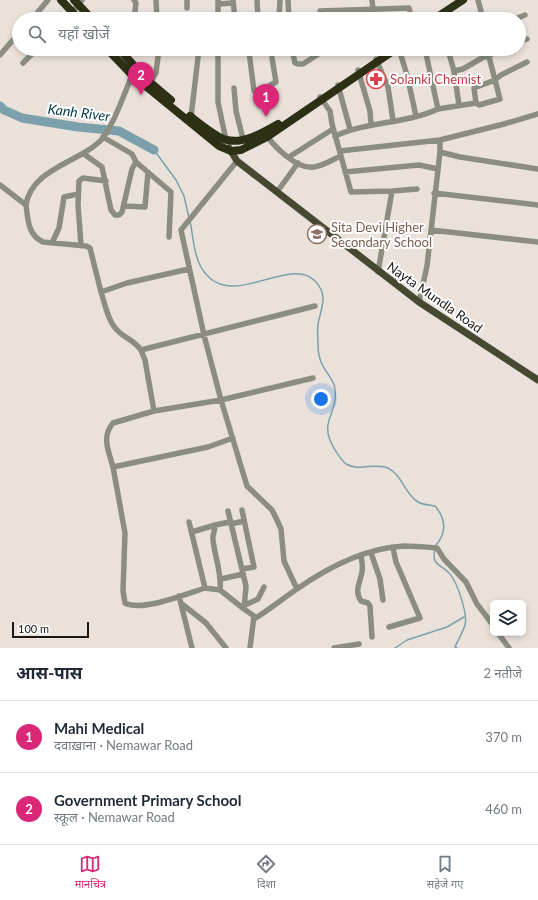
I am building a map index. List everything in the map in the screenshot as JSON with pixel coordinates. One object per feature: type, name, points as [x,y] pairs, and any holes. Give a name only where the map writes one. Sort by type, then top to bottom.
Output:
[{"type":"highway","points":[[61,0],[69,12]]},
{"type":"highway","points":[[443,12],[455,2],[463,0]]},
{"type":"highway","points":[[451,12],[467,0]]},
{"type":"highway","points":[[78,1],[87,12]]},
{"type":"highway","points":[[114,56],[132,75],[219,146],[231,151],[241,150],[385,56]]},
{"type":"highway","points":[[127,56],[135,67],[150,82],[191,117],[226,140],[233,141],[266,134]]},
{"type":"highway","points":[[377,60],[382,56]]},
{"type":"main road","name":"Nayta Mundla Road","points":[[226,140],[237,161],[378,272],[419,302],[538,380]]},
{"type":"street","points":[[38,12],[48,0]]},
{"type":"street","points":[[134,0],[136,3],[135,12]]},
{"type":"street","points":[[156,0],[157,12]]},
{"type":"street","points":[[187,0],[187,8]]},
{"type":"street","points":[[257,0],[258,12]]},
{"type":"street","points":[[280,0],[280,12]]},
{"type":"street","points":[[288,0],[289,12]]},
{"type":"street","points":[[372,0],[373,8]]},
{"type":"street","points":[[478,0],[481,12]]},
{"type":"street","points":[[75,12],[78,1]]},
{"type":"street","points":[[218,2],[233,1],[234,12]]},
{"type":"street","points":[[320,11],[373,8],[409,8],[410,12]]},
{"type":"street","points":[[0,55],[12,41]]},
{"type":"street","points":[[23,63],[30,56]]},
{"type":"street","points":[[150,82],[156,74],[159,56]]},
{"type":"street","points":[[191,117],[198,56]]},
{"type":"street","points":[[218,56],[218,102],[226,140]]},
{"type":"street","points":[[249,56],[254,91],[262,90],[276,82],[272,58]]},
{"type":"street","points":[[294,56],[295,63],[303,64],[315,56]]},
{"type":"street","points":[[400,56],[407,75],[416,116]]},
{"type":"street","points":[[427,56],[438,109]]},
{"type":"street","points":[[450,56],[454,71],[459,104]]},
{"type":"street","points":[[454,71],[463,69],[487,56]]},
{"type":"street","points":[[335,136],[350,129],[370,124],[426,115],[438,109],[459,104],[464,106],[476,103],[479,105],[500,99],[490,56]]},
{"type":"street","points":[[377,60],[388,87],[393,120]]},
{"type":"street","points":[[476,103],[474,88],[495,80],[501,75],[527,62]]},
{"type":"street","points":[[135,67],[111,124],[103,137],[84,154],[45,175],[27,200],[31,233],[38,239],[52,243],[81,245],[90,248],[101,292],[111,323],[117,330],[130,338],[141,350],[145,360],[154,411]]},
{"type":"street","points":[[359,72],[370,111],[370,124]]},
{"type":"street","points":[[339,86],[350,129]]},
{"type":"street","points":[[234,88],[236,111],[243,139]]},
{"type":"street","points":[[321,98],[330,111],[333,129],[351,192],[417,189]]},
{"type":"street","points":[[266,134],[276,148],[289,157],[298,163],[314,167],[341,153],[440,140],[538,114]]},
{"type":"street","points":[[289,157],[333,129]]},
{"type":"street","points":[[103,137],[132,154],[136,162],[170,192],[169,237]]},
{"type":"street","points":[[419,302],[427,266],[434,193],[440,152],[440,140]]},
{"type":"street","points":[[440,152],[460,157],[538,169]]},
{"type":"street","points":[[84,154],[102,167],[112,213],[121,214],[125,206],[132,170],[136,162]]},
{"type":"street","points":[[237,161],[181,230],[204,335],[221,400],[247,486],[272,510],[276,518],[281,529],[284,562],[297,589]]},
{"type":"street","points":[[277,192],[298,163]]},
{"type":"street","points":[[345,172],[419,165],[438,170]]},
{"type":"street","points":[[125,206],[145,207],[148,172]]},
{"type":"street","points":[[81,245],[78,194],[80,179],[106,181]]},
{"type":"street","points":[[0,185],[27,200]]},
{"type":"street","points":[[378,272],[392,191]]},
{"type":"street","points":[[434,193],[538,205]]},
{"type":"street","points":[[52,243],[59,228],[64,197],[78,194]]},
{"type":"street","points":[[431,230],[538,242]]},
{"type":"street","points":[[101,292],[126,283],[189,269]]},
{"type":"street","points":[[141,350],[315,306]]},
{"type":"street","points":[[250,648],[254,616],[220,590],[205,588],[152,604],[130,606],[125,603],[123,591],[125,533],[113,467],[106,443],[109,428],[113,423],[154,411],[221,400],[312,378]]},
{"type":"street","points":[[113,467],[208,446],[233,438]]},
{"type":"street","points":[[221,579],[254,567],[249,537],[242,510]]},
{"type":"street","points":[[228,511],[246,586],[244,607]]},
{"type":"street","points":[[192,532],[215,525],[244,521]]},
{"type":"street","points":[[189,522],[205,588]]},
{"type":"street","points":[[215,525],[215,532],[212,539],[221,579],[220,590]]},
{"type":"street","points":[[254,619],[271,609],[297,589],[345,562],[371,553],[393,548],[424,546],[435,548],[466,582],[477,604],[490,621]]},
{"type":"street","points":[[389,627],[420,618],[396,562],[393,548]]},
{"type":"street","points":[[371,553],[380,579],[383,600]]},
{"type":"street","points":[[361,556],[362,572],[357,591],[361,601],[368,603],[370,606],[372,637]]},
{"type":"street","points":[[244,607],[258,600],[264,587]]},
{"type":"street","points":[[179,596],[192,648]]},
{"type":"street","points":[[182,604],[206,623],[226,648]]},
{"type":"street","points":[[500,636],[510,648]]},
{"type":"street","points":[[334,648],[359,644]]},
{"type":"waterway","name":"Kanh River","points":[[0,106],[4,110],[22,118],[78,127],[119,131],[154,150]]},
{"type":"waterway","points":[[154,150],[176,180],[184,196],[189,218]]},
{"type":"waterway","points":[[190,221],[197,258],[210,278],[224,285],[240,285],[289,274],[304,274],[315,281],[319,286],[323,297],[318,326],[319,353],[322,363],[332,380],[335,389],[334,406],[328,425],[330,440],[335,450],[346,464],[356,467],[383,466],[388,468],[397,475],[414,499],[422,504],[435,506],[439,511],[444,526],[440,540],[436,545]]},
{"type":"waterway","points":[[435,549],[435,561],[452,577],[458,590],[465,613],[465,625],[455,647],[457,648]]},
{"type":"waterway","points":[[395,648],[407,640],[447,627],[464,617]]},
{"type":"place","name":"Solanki Chemist","points":[[376,79]]},
{"type":"place","name":"Government Primary School","points":[[141,95]]},
{"type":"place","name":"Mahi Medical","points":[[266,117]]},
{"type":"place","name":"Sita Devi Higher Secondary School","points":[[317,234]]}]
